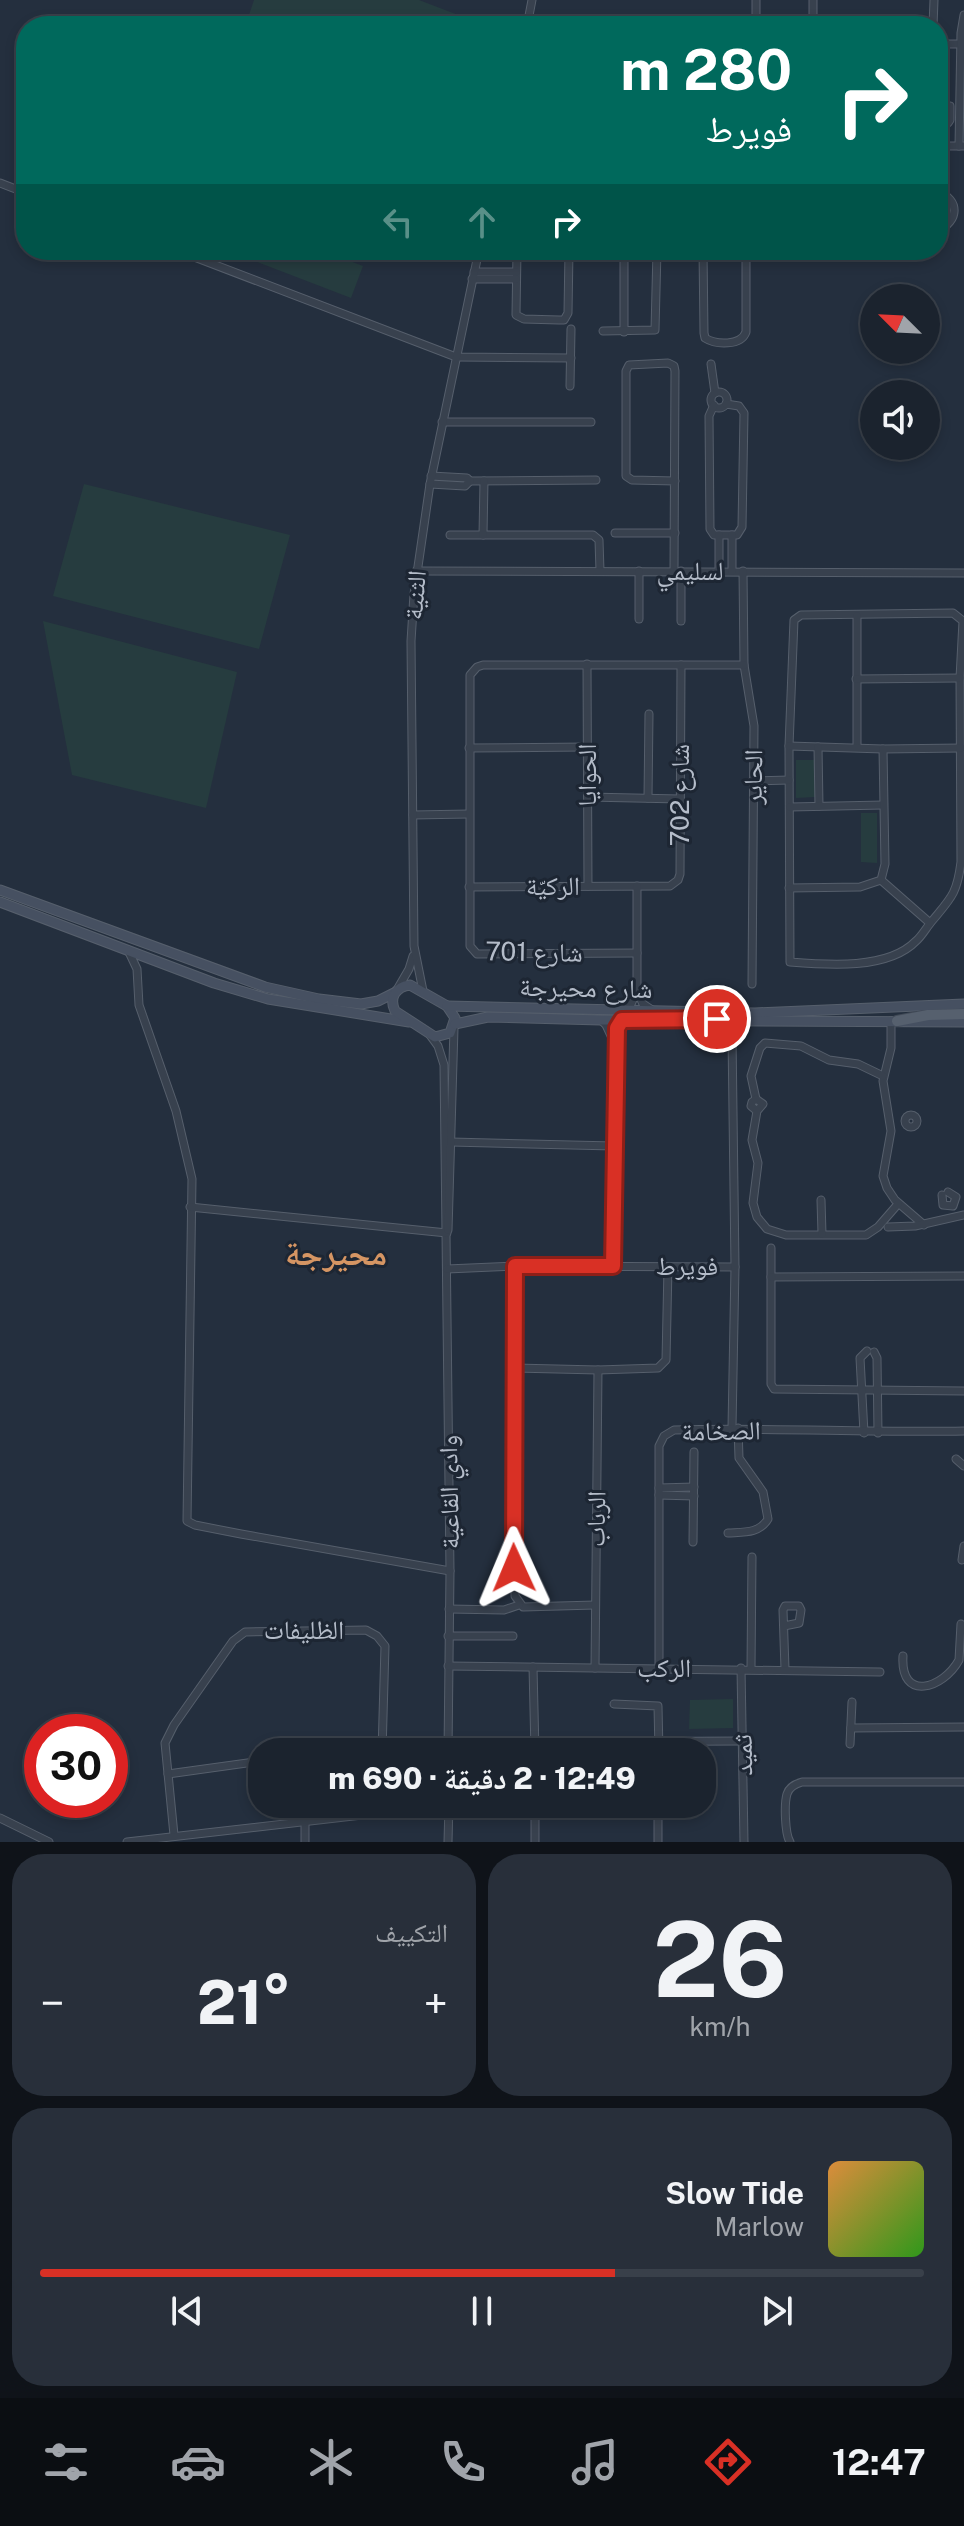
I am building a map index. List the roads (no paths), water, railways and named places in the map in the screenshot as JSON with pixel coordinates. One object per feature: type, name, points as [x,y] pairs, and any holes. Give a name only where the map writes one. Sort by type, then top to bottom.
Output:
[{"type":"main road","points":[[894,1021],[928,1015],[964,1014]]},
{"type":"street","points":[[962,146],[964,16]]},
{"type":"street","points":[[202,260],[456,357],[475,360],[571,358]]},
{"type":"street","name":"الثنية","points":[[423,991],[414,946],[411,641],[416,571],[442,422],[477,260]]},
{"type":"street","points":[[517,260],[515,310],[519,318],[564,320],[568,313],[569,260]]},
{"type":"street","points":[[624,260],[624,332]]},
{"type":"street","points":[[603,331],[655,330],[657,260]]},
{"type":"street","points":[[703,260],[704,333],[710,342],[738,342],[744,338],[746,260]]},
{"type":"street","points":[[473,276],[516,275]]},
{"type":"street","points":[[570,386],[571,329]]},
{"type":"street","points":[[675,481],[632,480],[626,476],[626,371],[629,365],[657,363],[674,366],[675,481],[675,533],[681,621]]},
{"type":"street","points":[[711,364],[715,393],[711,401],[719,408],[726,404],[739,406],[743,409],[744,417],[742,527],[740,533],[732,535],[712,534],[710,529],[709,416],[714,405]]},
{"type":"street","points":[[715,393],[725,394],[726,404]]},
{"type":"street","points":[[442,422],[591,422]]},
{"type":"street","points":[[431,480],[465,486],[470,481],[596,480]]},
{"type":"street","points":[[483,535],[484,481]]},
{"type":"street","points":[[615,533],[675,533]]},
{"type":"street","points":[[450,535],[593,535],[599,540],[600,571]]},
{"type":"street","points":[[719,535],[719,571]]},
{"type":"street","points":[[732,535],[732,571]]},
{"type":"street","name":"لسليمي","points":[[416,571],[964,573]]},
{"type":"street","points":[[639,571],[639,619]]},
{"type":"street","name":"الحاير","points":[[743,571],[744,665],[754,726],[752,984]]},
{"type":"street","points":[[957,614],[963,621],[960,874],[949,903],[915,943],[907,948],[872,962],[792,962],[789,960],[789,746],[794,620],[801,615],[857,616],[957,614]]},
{"type":"street","points":[[857,616],[857,747]]},
{"type":"street","points":[[587,664],[744,665]]},
{"type":"street","name":"الحوايا","points":[[587,664],[588,886]]},
{"type":"street","name":"شارع 701","points":[[587,664],[483,665],[477,667],[470,678],[469,941],[477,954],[637,953]]},
{"type":"street","name":"شارع 702","points":[[637,886],[670,886],[679,877],[681,665]]},
{"type":"street","points":[[856,679],[960,678]]},
{"type":"street","points":[[648,798],[649,714]]},
{"type":"street","points":[[789,746],[962,748]]},
{"type":"street","points":[[469,748],[587,747]]},
{"type":"street","points":[[818,747],[819,806]]},
{"type":"street","points":[[881,880],[885,864],[883,749]]},
{"type":"street","points":[[752,781],[789,780]]},
{"type":"street","points":[[588,797],[680,799]]},
{"type":"street","points":[[790,807],[883,805]]},
{"type":"street","points":[[413,815],[469,814]]},
{"type":"street","points":[[881,880],[930,923]]},
{"type":"street","points":[[789,888],[860,887],[881,880]]},
{"type":"street","points":[[637,886],[637,991],[643,1004],[654,1011]]},
{"type":"street","name":"الركيّة","points":[[469,887],[637,886]]},
{"type":"street","points":[[0,890],[151,952],[214,983],[268,999],[409,1022]]},
{"type":"street","points":[[0,902],[127,948],[151,952],[293,994],[361,1004],[378,1001],[410,985],[447,1006],[454,1014],[454,1026]]},
{"type":"street","name":"الثنية","points":[[396,991],[409,969],[414,946]]},
{"type":"street","points":[[127,948],[134,959],[139,1005],[176,1111],[192,1179],[187,1521],[241,1534],[450,1571]]},
{"type":"street","points":[[138,979],[151,952]]},
{"type":"street","points":[[396,991],[392,999],[395,1011],[430,1035]]},
{"type":"street","points":[[613,1266],[615,1044],[617,1028],[637,991]]},
{"type":"street","name":"شارع محيرجة","points":[[430,1035],[441,1038],[454,1026],[488,1017],[601,1020],[654,1011],[755,1013],[964,1004]]},
{"type":"street","name":"شارع محيرجة","points":[[447,1006],[717,1019],[964,1022]]},
{"type":"street","points":[[717,1019],[732,1035]]},
{"type":"street","points":[[728,1533],[753,1531],[768,1519],[763,1492],[739,1458],[735,1428],[732,1035],[740,1019]]},
{"type":"street","points":[[601,1020],[615,1044]]},
{"type":"street","points":[[894,1021],[883,1076],[891,1117],[883,1176],[898,1204],[924,1225]]},
{"type":"street","name":"وادي القاعية","points":[[448,1738],[447,1233],[454,1026]]},
{"type":"street","name":"وادي القاعية","points":[[430,1035],[438,1046],[444,1065],[447,1233]]},
{"type":"street","points":[[883,1076],[858,1064],[829,1060],[801,1046],[767,1043],[760,1048],[751,1076],[756,1099],[763,1104],[757,1111],[752,1140],[758,1163],[753,1203],[760,1222],[771,1232],[857,1236],[870,1233],[898,1204]]},
{"type":"street","points":[[891,1117],[905,1120]]},
{"type":"street","points":[[451,1142],[614,1146]]},
{"type":"street","points":[[888,1227],[963,1218],[955,1205],[956,1197],[945,1194],[942,1203],[945,1207],[955,1205]]},
{"type":"street","points":[[821,1200],[822,1234]]},
{"type":"street","points":[[734,1204],[753,1203]]},
{"type":"street","points":[[190,1207],[447,1233]]},
{"type":"street","points":[[771,1248],[772,1388],[964,1391]]},
{"type":"street","points":[[515,1266],[515,1596],[519,1605]]},
{"type":"street","name":"فويرط","points":[[447,1269],[515,1266],[735,1267]]},
{"type":"street","points":[[515,1368],[598,1370],[658,1368],[664,1365],[668,1267]]},
{"type":"street","points":[[771,1277],[964,1276]]},
{"type":"street","points":[[864,1433],[860,1358],[871,1352],[877,1358],[878,1433]]},
{"type":"street","name":"الرباب","points":[[595,1668],[598,1370]]},
{"type":"street","name":"الصخامة","points":[[659,1668],[659,1446],[668,1433],[674,1430],[735,1428],[864,1433],[964,1431]]},
{"type":"street","points":[[693,1542],[694,1452]]},
{"type":"street","points":[[956,1459],[964,1466]]},
{"type":"street","points":[[659,1491],[694,1492]]},
{"type":"street","points":[[962,1560],[964,1546]]},
{"type":"street","points":[[751,1668],[752,1557]]},
{"type":"street","points":[[449,1609],[504,1610],[519,1605],[595,1605]]},
{"type":"street","points":[[903,1656],[903,1673],[910,1682],[921,1687],[932,1686],[957,1664],[961,1624]]},
{"type":"street","points":[[784,1626],[785,1669]]},
{"type":"street","name":"الظليفات","points":[[174,1835],[165,1743],[174,1725],[233,1641],[250,1630],[366,1630],[382,1640],[385,1646],[382,1738]]},
{"type":"street","points":[[448,1636],[513,1636]]},
{"type":"street","name":"الركب","points":[[448,1666],[880,1672]]},
{"type":"street","points":[[533,1667],[535,1738]]},
{"type":"street","name":"ثميد","points":[[741,1668],[744,1842]]},
{"type":"street","points":[[850,1744],[852,1702]]},
{"type":"street","points":[[614,1704],[658,1706],[660,1738]]},
{"type":"street","points":[[851,1728],[964,1727]]},
{"type":"street","points":[[716,1741],[743,1741]]},
{"type":"street","points":[[168,1774],[248,1763]]},
{"type":"street","points":[[790,1842],[786,1836],[787,1794],[793,1785],[802,1782],[964,1782]]},
{"type":"street","points":[[0,1818],[49,1842]]},
{"type":"street","points":[[127,1842],[326,1818]]},
{"type":"street","points":[[448,1842],[449,1818]]},
{"type":"street","points":[[535,1818],[535,1842]]},
{"type":"street","points":[[658,1818],[658,1842]]},
{"type":"street","points":[[305,1822],[305,1842]]},
{"type":"district","name":"محيرجة","points":[[336,1253]]}]
